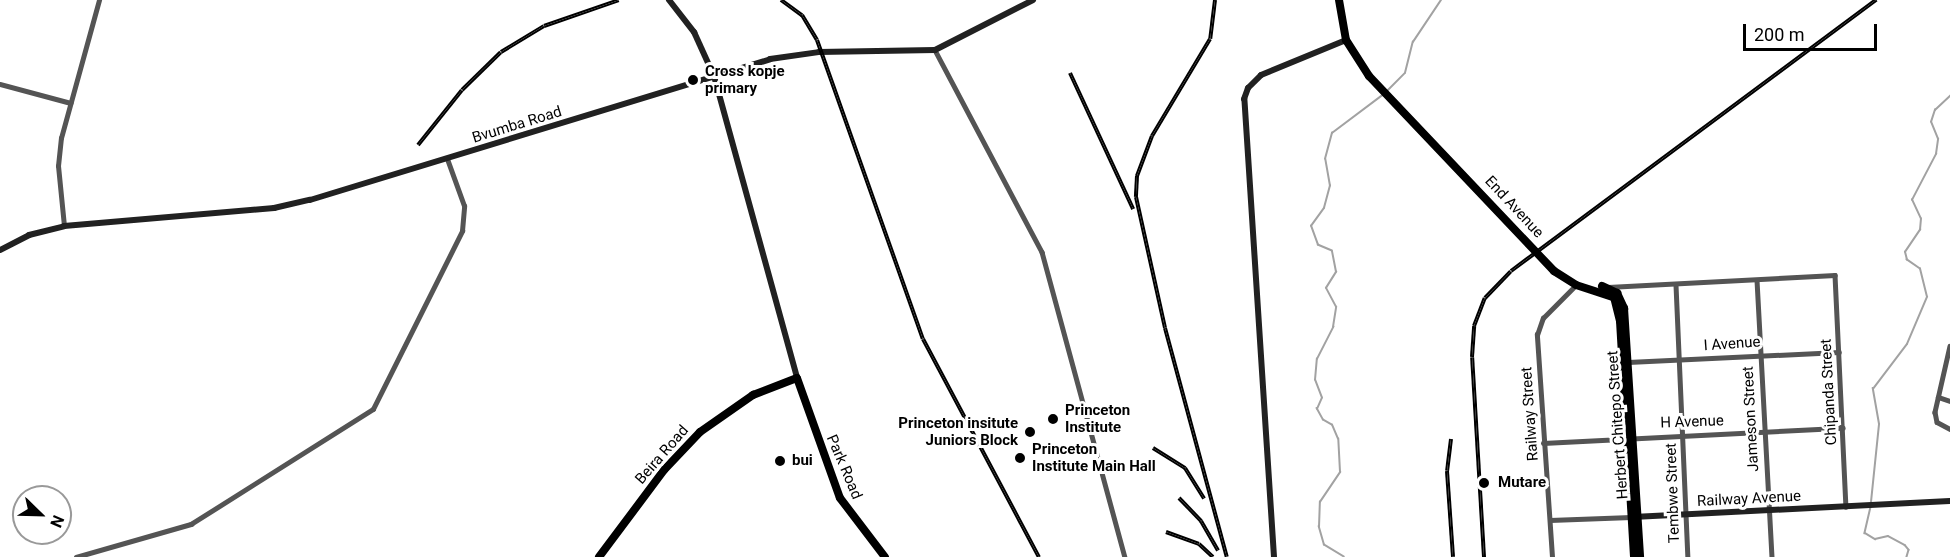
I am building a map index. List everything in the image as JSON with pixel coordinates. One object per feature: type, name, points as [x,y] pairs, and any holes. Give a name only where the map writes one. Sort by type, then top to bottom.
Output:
[{"type":"highway","name":"End Avenue","points":[[1339,0],[1346,40],[1360,66],[1402,111],[1554,270],[1576,285],[1616,295]]},
{"type":"highway","name":"End Avenue","points":[[1402,111],[1500,203],[1558,269],[1573,279],[1606,287],[1616,295]]},
{"type":"highway","name":"Herbert Chitepo Street","points":[[1616,295],[1624,308],[1628,362],[1634,557]]},
{"type":"highway","name":"Herbert Chitepo Street","points":[[1616,295],[1630,437]]},
{"type":"highway","name":"Beira Road","points":[[599,557],[664,470],[694,437],[737,404],[797,378]]},
{"type":"highway","name":"Park Road","points":[[797,378],[840,498],[885,557]]},
{"type":"highway","name":"Herbert Chitepo Street","points":[[1634,517],[1640,557]]},
{"type":"street","points":[[64,226],[58,166],[61,138],[99,0]]},
{"type":"street","points":[[669,0],[694,32],[714,76],[797,378]]},
{"type":"street","name":"Bvumba Road","points":[[0,250],[29,235],[64,226],[274,208],[447,159],[788,55],[935,50],[1033,0]]},
{"type":"street","points":[[1274,557],[1244,99],[1248,88],[1261,75],[1346,40]]},
{"type":"street","points":[[935,50],[1042,252],[1125,557]]},
{"type":"street","points":[[0,84],[71,103]]},
{"type":"street","points":[[76,557],[191,524],[373,409],[462,231],[464,206],[447,159]]},
{"type":"street","name":"End Avenue","points":[[1606,287],[1835,275]]},
{"type":"street","name":"Chipanda Street","points":[[1835,275],[1846,507]]},
{"type":"street","name":"Jameson Street","points":[[1757,280],[1772,557]]},
{"type":"street","name":"Railway Street","points":[[1552,557],[1543,442],[1539,326],[1576,285]]},
{"type":"street","name":"End Avenue","points":[[1616,295],[1637,285]]},
{"type":"street","name":"Tembwe Street","points":[[1676,285],[1688,557]]},
{"type":"street","points":[[1950,346],[1938,397],[1936,422],[1950,429]]},
{"type":"street","name":"I Avenue","points":[[1628,362],[1760,353],[1839,352]]},
{"type":"street","points":[[1938,397],[1950,401]]},
{"type":"street","name":"H Avenue","points":[[1543,442],[1843,428]]},
{"type":"street","name":"Railway Avenue","points":[[1550,520],[1950,501]]},
{"type":"waterway","points":[[1387,91],[1405,73],[1413,42],[1441,0]]},
{"type":"waterway","points":[[1344,557],[1324,545],[1319,527],[1320,502],[1340,472],[1338,439],[1332,425],[1323,420],[1317,409],[1322,398],[1315,380],[1317,359],[1333,327],[1336,307],[1326,288],[1336,272],[1332,251],[1318,245],[1311,226],[1324,208],[1330,186],[1325,159],[1332,133],[1384,94]]},
{"type":"waterway","points":[[1871,502],[1879,424],[1873,389],[1907,344],[1927,297],[1920,269],[1907,260],[1905,252],[1920,230],[1921,219],[1912,200],[1936,154],[1938,139],[1931,122],[1935,110],[1950,96]]},
{"type":"waterway","points":[[1871,507],[1865,533],[1875,539],[1888,536],[1905,545],[1909,550],[1907,557]]},
{"type":"railway","points":[[418,145],[462,90],[501,52],[544,26],[619,0]]},
{"type":"railway","points":[[781,0],[802,15],[817,40],[923,339],[1039,557]]},
{"type":"railway","points":[[1215,0],[1210,39],[1152,136],[1137,176],[1136,197],[1165,328],[1227,557]]},
{"type":"railway","points":[[1484,557],[1472,357],[1474,326],[1485,298],[1511,271],[1876,0]]},
{"type":"railway","points":[[1070,73],[1133,209]]},
{"type":"railway","points":[[1451,439],[1447,471],[1453,557]]},
{"type":"railway","points":[[1153,448],[1185,468],[1204,499]]},
{"type":"railway","points":[[1179,498],[1201,521],[1218,550]]},
{"type":"railway","points":[[1166,532],[1199,544],[1213,557]]},
{"type":"place","name":"Cross kopje primary","points":[[693,80]]},
{"type":"place","name":"Princeton Institute","points":[[1053,419]]},
{"type":"place","name":"Princeton insitute Juniors Block","points":[[1030,432]]},
{"type":"place","name":"Princeton Institute Main Hall","points":[[1020,458]]},
{"type":"place","name":"bui","points":[[780,461]]},
{"type":"place","name":"Mutare","points":[[1484,483]]}]
